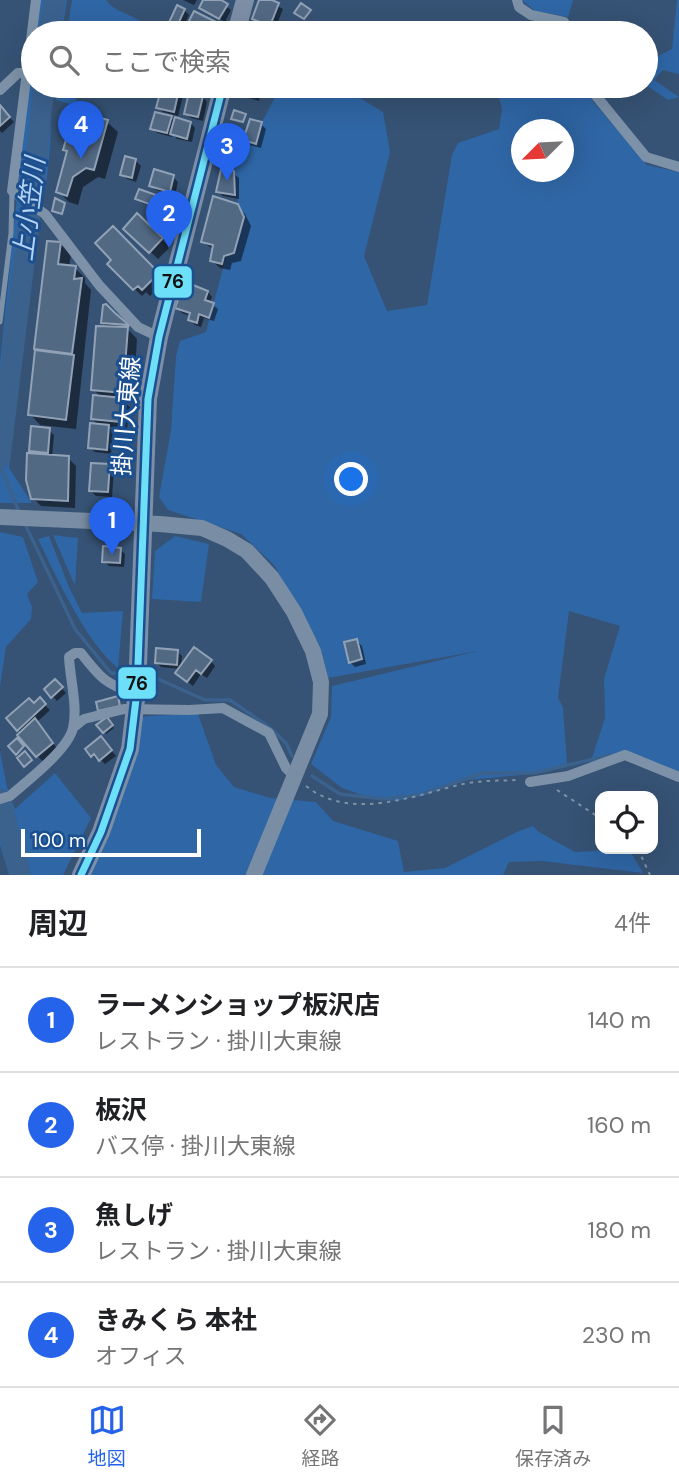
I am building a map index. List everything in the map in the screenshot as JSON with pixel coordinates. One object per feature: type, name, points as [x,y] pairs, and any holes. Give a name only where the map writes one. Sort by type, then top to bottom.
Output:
[{"type":"main road","points":[[239,21],[245,0]]},
{"type":"main road","name":"掛川大東線","points":[[81,875],[101,832],[130,749],[139,663],[148,399],[159,337],[220,98]]},
{"type":"street","points":[[33,21],[36,0]]},
{"type":"street","points":[[517,0],[519,8],[531,15],[559,21]]},
{"type":"street","points":[[0,90],[21,73]]},
{"type":"street","points":[[25,98],[17,194],[45,214],[99,285],[138,327],[159,337]]},
{"type":"street","points":[[598,98],[646,157],[679,167]]},
{"type":"street","points":[[0,517],[202,528],[247,551],[272,578],[294,612],[313,651],[321,682],[320,713],[254,875]]},
{"type":"street","points":[[73,728],[69,657],[81,653],[108,684],[137,698],[189,710],[223,708],[269,733],[286,768],[295,776]]},
{"type":"street","points":[[5,797],[57,752],[73,728],[84,719],[124,709],[137,698]]},
{"type":"street","points":[[530,782],[568,776],[625,755],[679,777]]},
{"type":"lane","points":[[0,323],[17,194]]},
{"type":"path","points":[[295,776],[312,790],[331,798],[380,805],[466,784],[514,780],[530,782]]},
{"type":"path","points":[[555,789],[595,815]]},
{"type":"path","points":[[640,854],[650,875]]},
{"type":"shaded area","points":[[40,0],[67,0],[64,21],[36,21]]},
{"type":"shaded area","points":[[72,0],[106,0],[114,8],[138,21],[69,21]]},
{"type":"shaded area","points":[[522,0],[573,0],[568,17],[535,11]]},
{"type":"shaded area","points":[[679,0],[679,74],[663,70],[658,76],[658,56],[672,49]]},
{"type":"shaded area","points":[[658,83],[679,97],[668,100],[658,93]]},
{"type":"shaded area","points":[[27,98],[52,98],[46,185],[37,229],[9,468],[32,503],[0,503],[0,363]]},
{"type":"shaded area","points":[[76,98],[80,107],[56,100]]},
{"type":"shaded area","points":[[275,98],[360,98],[383,112],[390,152],[364,256],[387,311],[427,305],[452,155],[458,143],[499,129],[502,109],[499,98],[590,98],[647,165],[679,172],[679,776],[625,755],[589,767],[605,718],[604,679],[620,626],[569,611],[558,698],[563,707],[567,764],[542,773],[469,780],[397,801],[371,798],[342,788],[311,764],[331,717],[332,686],[478,651],[328,678],[320,646],[274,565],[241,534],[168,510],[159,497],[171,430],[176,356],[180,341],[206,332],[226,257],[234,253],[244,217],[238,204],[234,171],[227,171],[243,140],[256,144],[262,122]]},
{"type":"shaded area","points":[[0,532],[23,537],[38,582],[27,594],[32,607],[31,619],[6,647],[0,687]]},
{"type":"shaded area","points":[[53,535],[78,538],[75,586]]},
{"type":"shaded area","points":[[49,536],[82,613],[123,611],[118,668],[106,657],[83,626],[63,589],[38,539]]},
{"type":"shaded area","points":[[175,536],[209,544],[201,602],[152,599],[155,551]]},
{"type":"shaded area","points":[[198,714],[216,765],[234,787],[270,798],[316,802],[333,821],[398,841],[404,872],[445,868],[533,826],[575,852],[632,854],[643,873],[542,861],[509,862],[503,875],[89,875],[142,718]]},
{"type":"shaded area","points":[[0,751],[7,787],[15,809],[55,773],[91,818],[63,875],[9,875],[0,845]]},
{"type":"building","points":[[203,0],[221,0],[228,4],[219,19],[199,8]]},
{"type":"building","points":[[259,0],[279,3],[272,21],[252,19]]},
{"type":"building","points":[[301,3],[311,10],[304,19],[294,13]]},
{"type":"building","points":[[177,5],[185,9],[180,21],[170,21]]},
{"type":"building","points":[[194,11],[214,21],[189,21]]},
{"type":"building","points":[[159,98],[177,98],[174,112],[156,108]]},
{"type":"building","points":[[188,98],[203,98],[198,117],[184,114]]},
{"type":"building","points":[[0,105],[10,117],[0,126]]},
{"type":"building","points":[[234,110],[246,114],[243,122],[231,119]]},
{"type":"building","points":[[79,112],[108,120],[94,170],[86,168],[73,177],[67,196],[56,192],[67,151],[63,150],[72,119],[76,120]]},
{"type":"building","points":[[155,112],[172,116],[167,133],[150,129]]},
{"type":"building","points":[[175,117],[191,122],[187,139],[170,134]]},
{"type":"building","points":[[250,119],[262,122],[256,144],[243,140]]},
{"type":"building","points":[[125,156],[136,159],[132,178],[120,175]]},
{"type":"building","points":[[154,169],[174,175],[170,192],[149,186]]},
{"type":"building","points":[[221,169],[234,171],[235,195],[216,192]]},
{"type":"building","points":[[139,189],[159,196],[155,206],[135,199]]},
{"type":"building","points":[[213,196],[238,204],[244,217],[234,253],[224,256],[222,264],[210,261],[213,245],[201,242]]},
{"type":"building","points":[[163,197],[180,203],[175,216],[158,209]]},
{"type":"building","points":[[55,198],[65,203],[62,214],[52,211]]},
{"type":"building","points":[[137,213],[163,238],[149,253],[123,229]]},
{"type":"building","points":[[113,226],[159,273],[142,290],[138,286],[133,290],[107,264],[111,260],[95,243]]},
{"type":"building","points":[[47,241],[61,242],[58,264],[76,266],[74,279],[82,278],[72,354],[34,349]]},
{"type":"building","points":[[193,285],[208,291],[205,300],[214,303],[209,318],[199,314],[197,323],[188,320],[190,313],[175,308],[181,291],[190,294]]},
{"type":"building","points":[[106,304],[129,325],[101,323],[103,305]]},
{"type":"building","points":[[96,326],[128,327],[123,393],[91,390]]},
{"type":"building","points":[[35,350],[74,355],[66,420],[28,415]]},
{"type":"building","points":[[93,395],[123,398],[120,422],[91,419]]},
{"type":"building","points":[[90,423],[109,425],[107,450],[88,448]]},
{"type":"building","points":[[31,426],[50,428],[48,453],[29,451]]},
{"type":"building","points":[[27,453],[69,456],[68,501],[31,499],[26,480]]},
{"type":"building","points":[[91,463],[110,464],[108,492],[89,491]]},
{"type":"building","points":[[103,546],[121,548],[120,563],[102,562]]},
{"type":"building","points":[[357,639],[362,659],[349,663],[344,642]]},
{"type":"building","points":[[194,647],[212,660],[201,674],[196,670],[187,682],[175,673]]},
{"type":"building","points":[[156,648],[178,650],[177,665],[155,663]]},
{"type":"building","points":[[55,679],[63,687],[51,698],[44,689]]},
{"type":"building","points":[[118,696],[120,706],[98,711],[96,702]]},
{"type":"building","points":[[40,697],[46,704],[17,731],[6,718],[29,698],[34,703]]},
{"type":"building","points":[[107,717],[113,725],[103,733],[96,725]]},
{"type":"building","points":[[35,718],[53,743],[36,757],[17,735]]},
{"type":"building","points":[[101,736],[112,750],[99,761],[94,754],[91,757],[85,749]]},
{"type":"building","points":[[17,738],[24,746],[16,755],[8,746]]},
{"type":"building","points":[[25,751],[32,760],[24,767],[17,758]]},
{"type":"waterway","name":"上小笠川","points":[[51,21],[55,0]]},
{"type":"waterway","name":"上小笠川","points":[[0,458],[43,98]]},
{"type":"waterway","points":[[0,465],[20,514]]},
{"type":"waterway","points":[[25,524],[75,629],[111,673],[133,675]]},
{"type":"waterway","points":[[144,677],[156,678],[205,700],[230,700],[269,727],[286,743],[292,756]]},
{"type":"waterway","points":[[312,776],[340,794],[384,799],[420,795],[483,773],[534,773],[611,755]]},
{"type":"waterway","name":"上小笠川","points":[[0,799],[20,875]]},
{"type":"transit line","name":"76","points":[[81,875],[101,832],[130,749],[137,691],[148,399],[159,337],[220,98]]},
{"type":"place","name":"きみくら 本社","points":[[81,159]]},
{"type":"place","name":"魚しげ","points":[[227,181]]},
{"type":"place","name":"板沢","points":[[169,248]]},
{"type":"place","name":"ラーメンショップ板沢店","points":[[112,555]]}]
